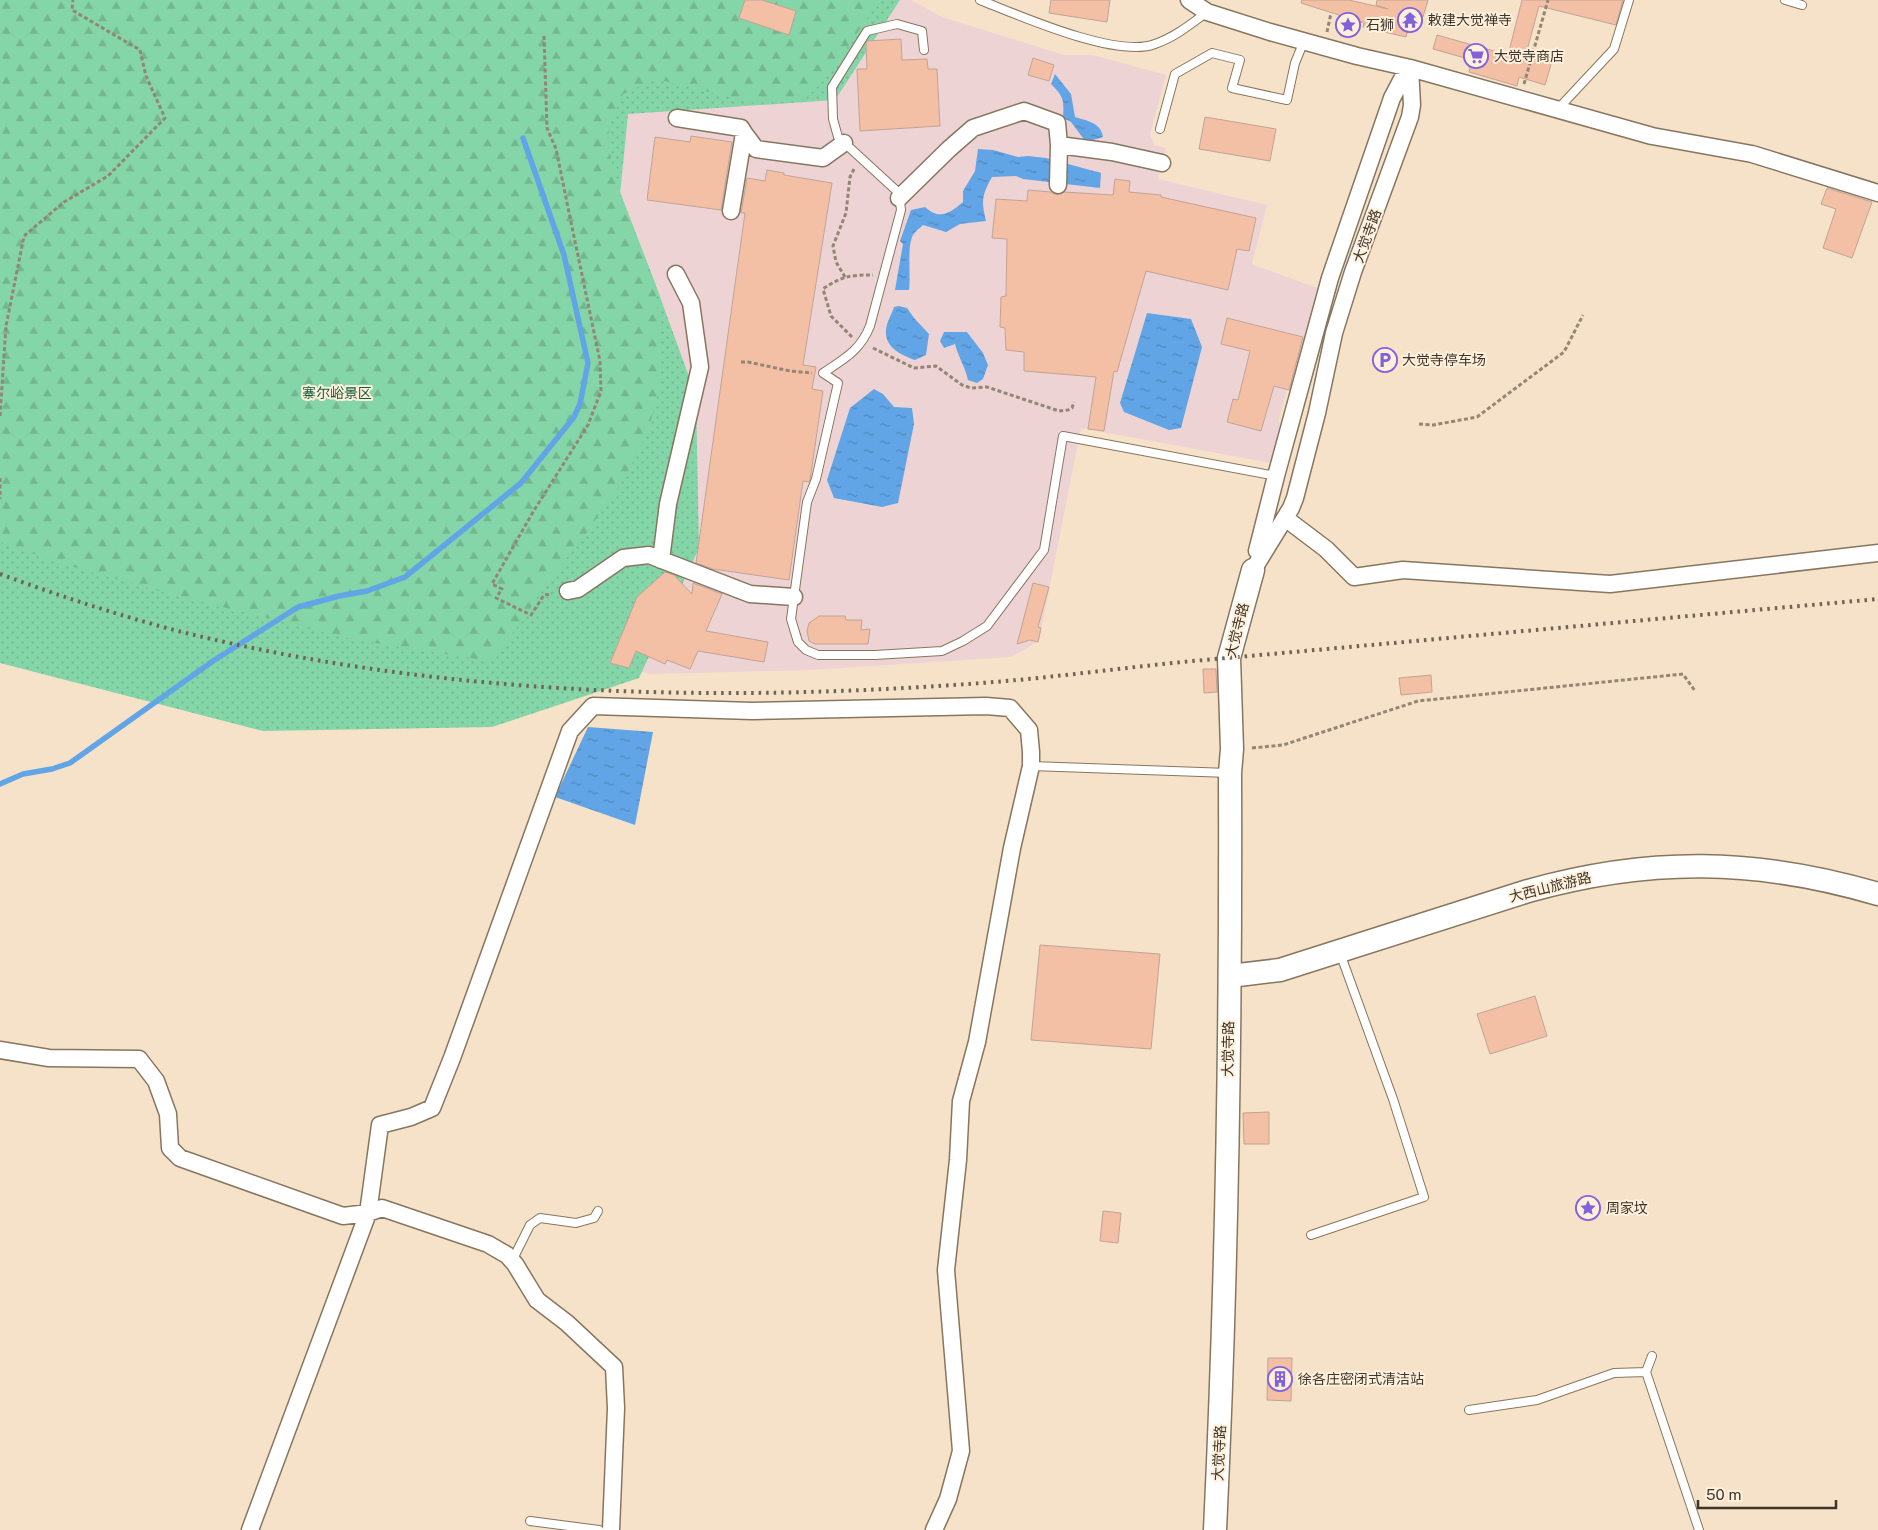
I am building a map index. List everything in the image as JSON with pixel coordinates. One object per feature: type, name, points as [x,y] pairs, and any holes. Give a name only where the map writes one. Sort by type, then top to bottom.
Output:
[{"type":"street","points":[[1188,0],[1207,12],[1357,56],[1410,68],[1652,136],[1752,154],[1878,193]]},
{"type":"street","name":"大觉寺路","points":[[1215,1530],[1222,1382],[1230,976],[1230,773],[1232,750],[1229,658],[1330,278],[1389,108],[1402,79],[1410,68]]},
{"type":"street","name":"大觉寺路","points":[[1253,570],[1295,498],[1317,414],[1334,333],[1353,272],[1410,117],[1412,105],[1410,68]]},
{"type":"street","points":[[899,198],[973,128],[1024,111],[1057,123],[1059,145],[1058,185]]},
{"type":"street","points":[[677,118],[741,128],[756,149],[824,158],[844,143]]},
{"type":"street","points":[[731,211],[744,133]]},
{"type":"street","points":[[1059,145],[1112,152],[1162,162]]},
{"type":"street","points":[[661,560],[668,504],[700,367],[691,303],[676,274]]},
{"type":"street","points":[[1285,518],[1326,549],[1354,577],[1403,570],[1610,584],[1878,553]]},
{"type":"street","points":[[568,591],[578,589],[623,558],[649,555],[750,594],[794,597]]},
{"type":"street","points":[[250,1530],[368,1213],[380,1125],[411,1117],[432,1108],[452,1058],[570,731],[593,706],[752,711],[986,706],[1010,708],[1029,730],[1031,766],[1012,848],[977,1042],[962,1101],[958,1160],[946,1270],[961,1450],[948,1499],[934,1530]]},
{"type":"street","name":"大西山旅游路","points":[[1230,976],[1280,970],[1567,880],[1631,869],[1677,866],[1724,866],[1762,869],[1838,882],[1878,894]]},
{"type":"street","points":[[0,1050],[50,1058],[140,1060],[156,1081],[168,1114],[170,1148],[180,1158],[343,1216],[368,1213],[382,1208],[488,1244],[507,1255],[537,1300],[566,1323],[614,1367],[616,1408],[611,1530]]},
{"type":"lane","points":[[980,0],[1061,32],[1130,47],[1154,45],[1180,32],[1207,12]]},
{"type":"lane","points":[[1557,110],[1614,49],[1629,0]]},
{"type":"lane","points":[[1785,0],[1802,5]]},
{"type":"lane","points":[[924,50],[922,31],[897,24],[867,31],[832,87],[833,119],[838,138],[899,193],[901,210],[870,326],[862,342],[847,357],[823,373],[838,383],[816,479],[807,502],[791,620],[798,642],[806,650],[818,655],[875,655],[942,651],[963,641],[986,626],[1044,550],[1062,436],[1276,476]]},
{"type":"lane","points":[[1160,129],[1175,74],[1212,53],[1240,60],[1232,88],[1288,100],[1296,63],[1304,41]]},
{"type":"lane","points":[[1031,766],[1230,773]]},
{"type":"lane","points":[[1311,1235],[1424,1197],[1393,1099],[1348,978],[1340,951]]},
{"type":"lane","points":[[512,1261],[530,1225],[540,1218],[576,1223],[594,1218],[598,1211]]},
{"type":"lane","points":[[1652,1356],[1646,1372],[1699,1530]]},
{"type":"lane","points":[[1469,1410],[1537,1400],[1614,1373],[1646,1372]]},
{"type":"lane","points":[[530,1521],[599,1530]]},
{"type":"path","points":[[0,416],[6,326],[24,236],[64,202],[108,176],[165,118],[146,76],[140,50],[72,10],[73,0]]},
{"type":"path","points":[[1520,99],[1548,0]]},
{"type":"path","points":[[544,36],[546,128],[556,149],[600,361],[600,391],[588,425],[533,512],[492,584],[502,589],[496,598],[532,615],[544,595],[568,591]]},
{"type":"path","points":[[845,277],[836,262],[834,246],[846,213],[850,177],[860,158]]},
{"type":"path","points":[[883,275],[838,278],[823,289],[830,316],[851,336],[914,368],[936,366],[962,385],[971,388],[987,387],[1059,411],[1072,408],[1074,402]]},
{"type":"path","points":[[1419,424],[1433,425],[1477,417],[1564,352],[1583,315]]},
{"type":"path","points":[[741,362],[790,371],[823,373]]},
{"type":"path","points":[[0,478],[0,499]]},
{"type":"path","points":[[1232,750],[1283,745],[1418,700],[1683,674],[1695,690]]},
{"type":"shaded area","points":[[884,0],[911,0],[942,17],[1064,55],[1093,55],[1166,75],[1150,134],[1154,145],[1166,148],[1158,179],[1267,205],[1252,264],[1317,288],[1290,390],[1287,390],[1278,422],[1282,423],[1271,463],[1081,428],[1039,641],[1011,657],[810,670],[651,674],[610,664],[623,94]]},
{"type":"green space","name":"寨尔峪景区","points":[[0,0],[900,0],[835,100],[628,114],[620,195],[655,283],[696,396],[699,548],[639,678],[492,727],[263,731],[0,663]]},
{"type":"green space","name":"寨尔峪景区","points":[[0,0],[880,0],[826,78],[803,101],[754,103],[656,79],[623,94],[611,122],[607,141],[617,184],[655,283],[661,340],[661,382],[648,432],[624,479],[585,535],[542,589],[526,616],[490,661],[356,640],[159,591],[63,564],[0,542]]},
{"type":"water","points":[[1055,74],[1071,94],[1075,117],[1089,121],[1097,126],[1102,132],[1103,137],[1086,142],[1071,122],[1063,118],[1062,99],[1051,84]]},
{"type":"water","points":[[978,149],[993,150],[1018,157],[1046,158],[1101,173],[1100,188],[1023,179],[1016,176],[992,177],[983,198],[986,221],[960,224],[946,232],[923,225],[912,237],[909,256],[909,290],[895,290],[903,244],[900,241],[911,210],[925,207],[935,213],[944,214],[963,202],[963,191],[975,171]]},
{"type":"water","points":[[894,307],[907,308],[929,334],[926,355],[915,360],[895,350],[886,337],[886,328]]},
{"type":"water","points":[[1147,313],[1191,319],[1202,347],[1181,428],[1169,430],[1124,412],[1120,403]]},
{"type":"water","points":[[944,332],[967,332],[983,353],[988,365],[983,379],[977,383],[968,380],[955,344],[944,348],[940,341]]},
{"type":"water","points":[[874,389],[883,394],[894,407],[912,408],[914,424],[898,503],[882,507],[834,498],[827,480],[850,408]]},
{"type":"water","points":[[588,727],[653,732],[635,825],[555,797]]},
{"type":"building","points":[[745,0],[762,0],[796,11],[789,35],[739,18]]},
{"type":"building","points":[[1051,0],[1110,0],[1107,22],[1049,13]]},
{"type":"building","points":[[1302,0],[1349,0],[1388,9],[1376,5],[1377,0],[1428,0],[1423,17],[1412,14],[1406,37],[1363,27],[1364,23],[1301,3]]},
{"type":"building","points":[[1522,0],[1623,0],[1616,25],[1539,6],[1526,54],[1552,61],[1545,85],[1519,77],[1517,86],[1469,72],[1472,60],[1433,49],[1437,35],[1508,55]]},
{"type":"building","points":[[901,39],[902,60],[927,59],[928,69],[937,69],[940,126],[860,131],[857,69],[867,69],[866,43],[867,41]]},
{"type":"building","points":[[1033,58],[1054,65],[1049,81],[1028,75]]},
{"type":"building","points":[[1205,117],[1276,129],[1270,161],[1199,149]]},
{"type":"building","points":[[691,136],[732,142],[721,210],[647,200],[655,137],[690,142]]},
{"type":"building","points":[[767,170],[784,173],[784,175],[832,183],[803,365],[816,367],[812,389],[823,391],[810,480],[809,482],[803,481],[789,580],[713,569],[696,563],[745,213],[741,213],[747,178],[765,181]]},
{"type":"building","points":[[1115,179],[1130,181],[1129,192],[1161,195],[1161,197],[1256,218],[1249,251],[1237,249],[1228,290],[1146,271],[1117,372],[1114,371],[1104,431],[1088,429],[1096,377],[1024,371],[1024,352],[1006,350],[1005,328],[1000,327],[1001,297],[1006,296],[1007,239],[992,238],[996,199],[1027,201],[1028,190],[1051,192],[1057,195],[1064,192],[1113,195]]},
{"type":"building","points":[[1827,188],[1872,202],[1852,258],[1823,248],[1836,209],[1821,204]]},
{"type":"building","points":[[1227,318],[1303,337],[1289,390],[1274,386],[1261,431],[1227,422],[1233,399],[1238,400],[1250,351],[1221,344]]},
{"type":"building","points":[[665,572],[674,575],[692,594],[693,583],[722,594],[706,631],[768,642],[764,662],[698,651],[690,669],[667,660],[665,664],[636,651],[629,668],[610,663],[637,597]]},
{"type":"building","points":[[1033,583],[1049,587],[1038,627],[1041,628],[1038,642],[1030,640],[1017,644]]},
{"type":"building","points":[[819,616],[845,616],[846,620],[862,620],[861,630],[870,629],[868,644],[815,644],[809,641],[807,631],[809,623]]},
{"type":"building","points":[[1203,669],[1216,669],[1217,692],[1204,693]]},
{"type":"building","points":[[1431,675],[1432,692],[1401,695],[1399,678]]},
{"type":"building","points":[[1040,945],[1160,954],[1151,1049],[1031,1040]]},
{"type":"building","points":[[1535,996],[1547,1036],[1490,1054],[1477,1014]]},
{"type":"building","points":[[1269,1112],[1269,1144],[1244,1144],[1243,1113]]},
{"type":"building","points":[[1103,1211],[1121,1213],[1118,1243],[1100,1241]]},
{"type":"building","name":"徐各庄密闭式清洁站","points":[[1268,1358],[1292,1358],[1291,1401],[1267,1400]]},
{"type":"waterway","points":[[0,784],[23,774],[52,769],[70,763],[213,661],[298,607],[367,591],[405,577],[521,483],[574,417],[580,404],[588,363],[564,255],[523,138]]},
{"type":"railway","points":[[0,574],[136,619],[182,632],[278,653],[375,669],[473,681],[572,689],[671,693],[869,690],[997,682],[1204,660],[1878,599]]},
{"type":"place","name":"敕建大觉禅寺","points":[[1410,20]]},
{"type":"place","name":"石狮","points":[[1348,25]]},
{"type":"place","name":"大觉寺商店","points":[[1476,56]]},
{"type":"place","name":"大觉寺停车场","points":[[1385,360]]},
{"type":"place","name":"周家坟","points":[[1588,1208]]},
{"type":"place","name":"徐各庄密闭式清洁站","points":[[1280,1379]]}]
